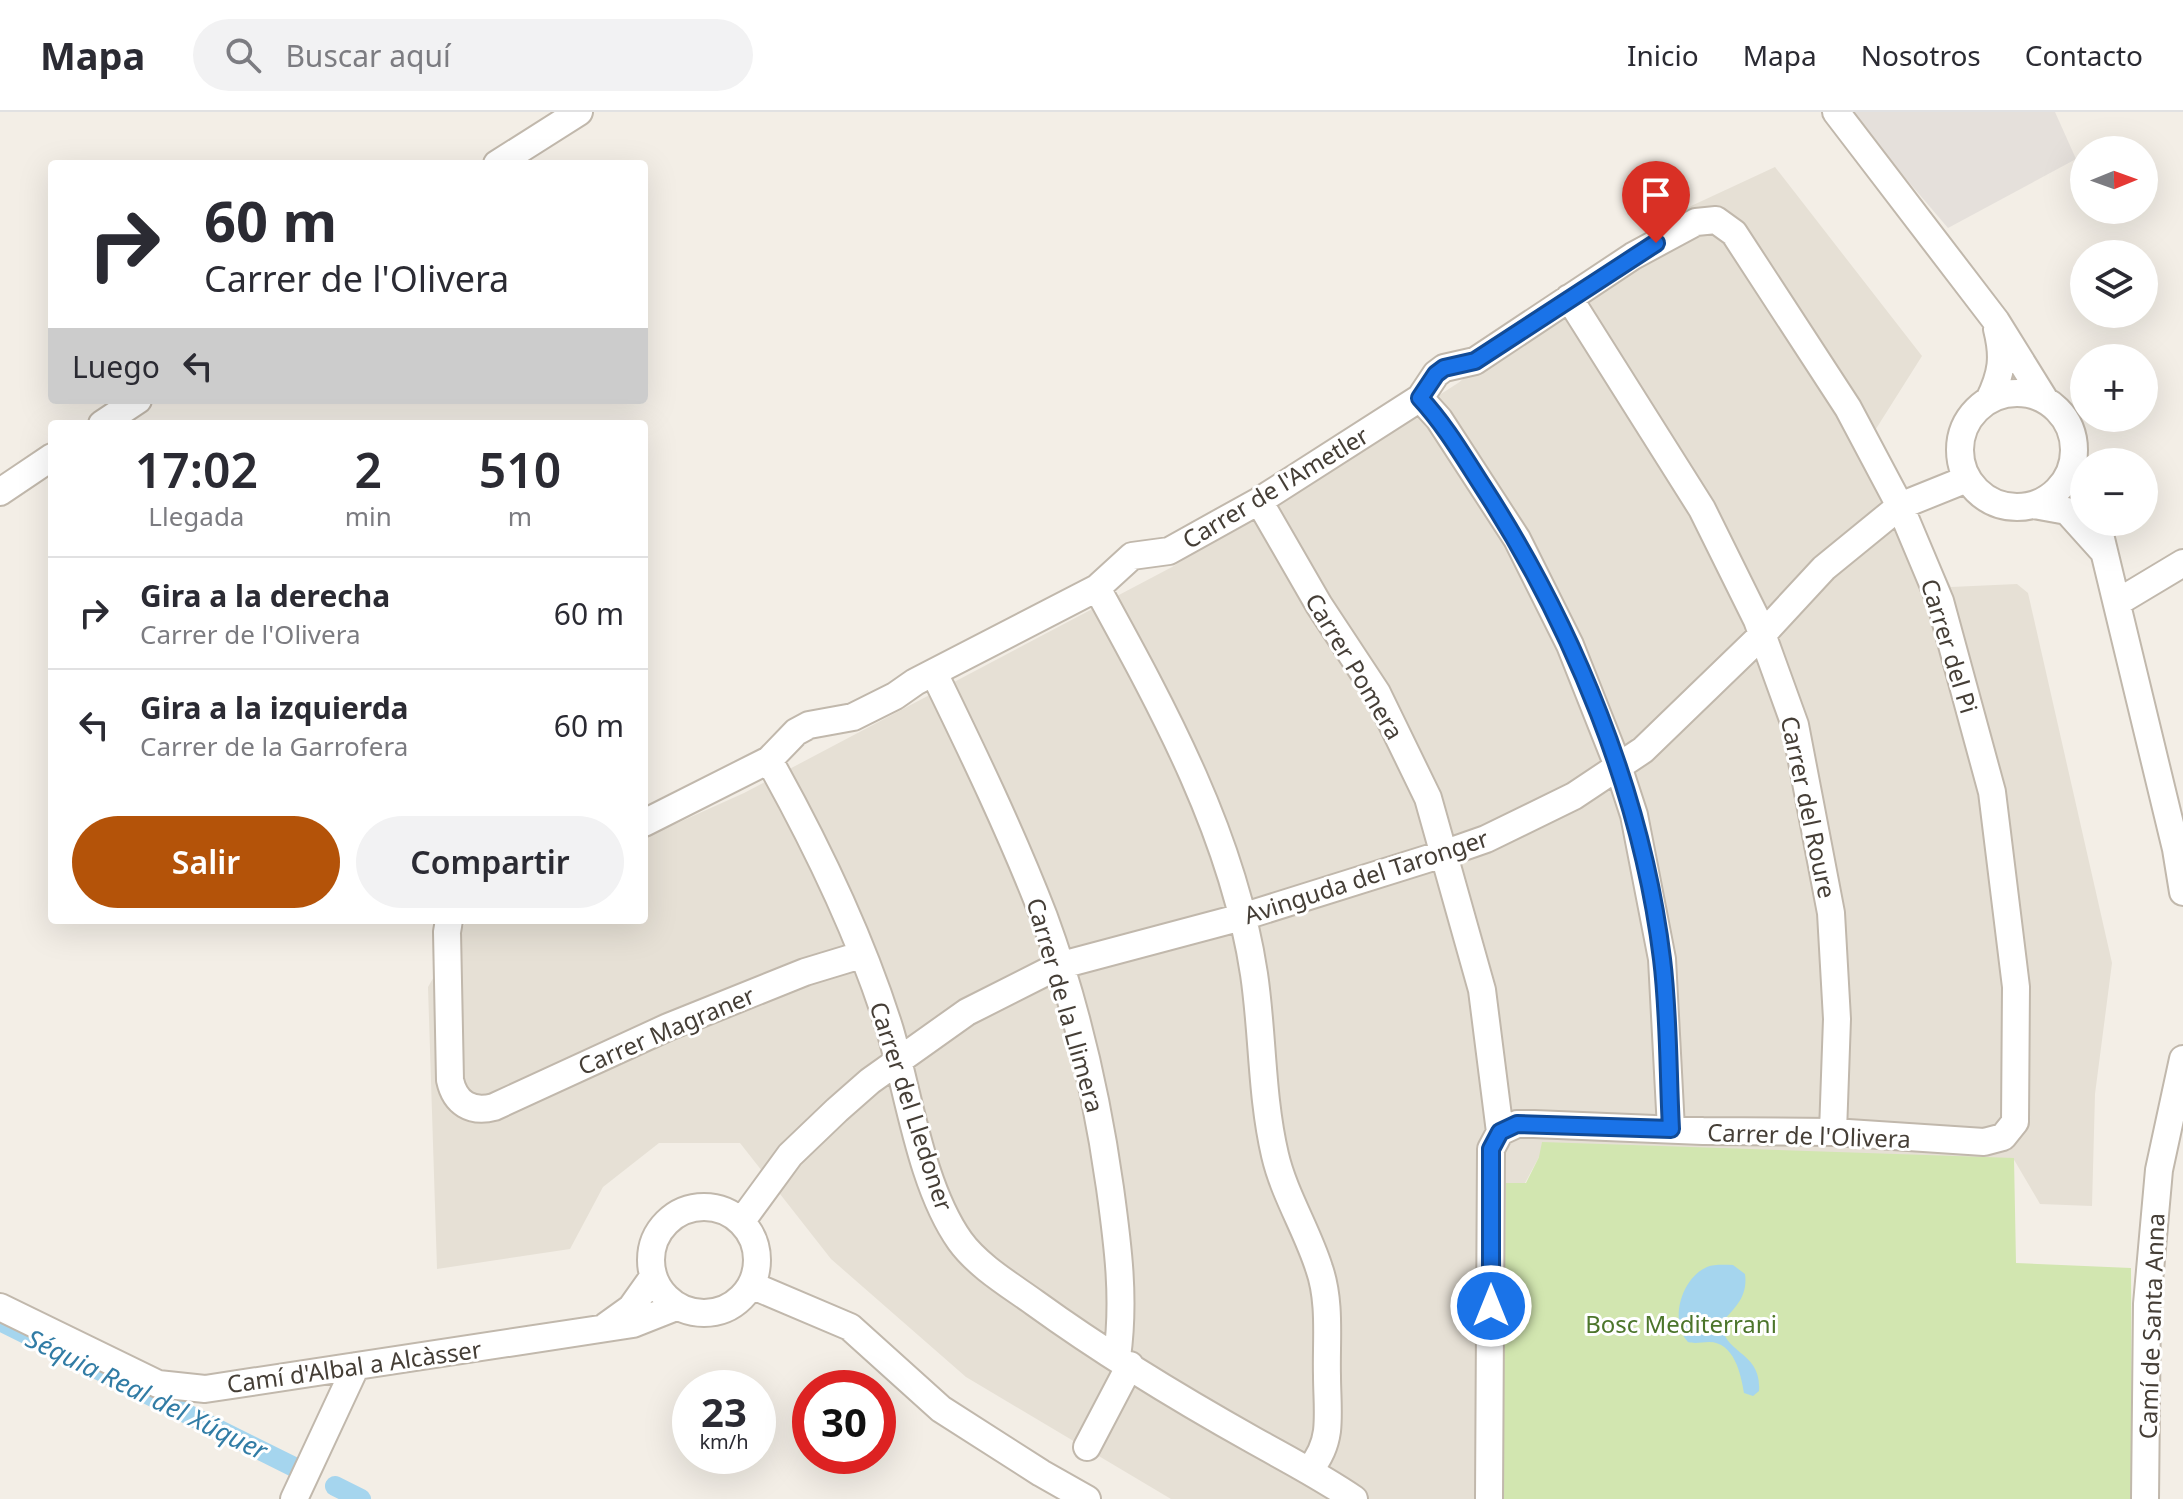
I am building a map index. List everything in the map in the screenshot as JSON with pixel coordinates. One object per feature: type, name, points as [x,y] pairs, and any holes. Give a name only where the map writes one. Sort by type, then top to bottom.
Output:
[{"type":"street","points":[[503,160],[579,112]]},
{"type":"street","points":[[1836,112],[1996,321],[2045,400],[2059,412],[2069,427],[2074,448]]},
{"type":"street","name":"Carrer de l'Ametler","points":[[648,821],[769,760],[796,732],[809,725],[853,717],[1097,588],[1132,556],[1169,551],[1259,501],[1420,398],[1436,374],[1444,368],[1475,361],[1633,256],[1696,222],[1706,219],[1725,223]]},
{"type":"street","name":"Carrer del Pi","points":[[1725,223],[1848,408],[1900,506],[1940,601],[1992,792],[2016,987],[2015,1122]]},
{"type":"street","name":"Carrer del Roure","points":[[1569,298],[1702,509],[1762,635],[1795,725],[1831,913],[1837,1019],[1833,1132]]},
{"type":"street","points":[[1989,400],[2001,375],[2003,353],[1996,321]]},
{"type":"street","points":[[2045,400],[2027,393],[2008,393],[1989,400],[1975,411],[1962,435],[1961,462],[1967,479],[1980,494],[1996,504],[2015,507],[2034,505],[2067,511],[2105,553]]},
{"type":"street","points":[[1420,398],[1439,419],[1517,539],[1570,645],[1618,766],[1634,815],[1662,959],[1671,1129]]},
{"type":"street","points":[[108,420],[132,404]]},
{"type":"street","points":[[0,492],[48,460]]},
{"type":"street","points":[[2034,505],[2051,496],[2065,481],[2070,469]]},
{"type":"street","name":"Avinguda del Taronger","points":[[741,1222],[790,1155],[837,1110],[897,1061],[967,1012],[1058,966],[1242,917],[1446,853],[1486,839],[1574,796],[1643,750],[1691,707],[1824,568],[1900,506],[1967,479]]},
{"type":"street","name":"Carrer Pomera","points":[[1259,501],[1319,605],[1377,693],[1428,798],[1446,853],[1482,990],[1500,1132],[1491,1149],[1489,1499]]},
{"type":"street","points":[[2101,536],[2176,849],[2183,892]]},
{"type":"street","points":[[2118,602],[2183,563]]},
{"type":"street","points":[[1097,588],[1160,705],[1202,796],[1226,860],[1242,917],[1254,974],[1262,1066],[1275,1156],[1320,1268],[1326,1300],[1327,1430],[1321,1456],[1310,1469]]},
{"type":"street","name":"Carrer de la Llimera","points":[[934,673],[1022,862],[1045,921],[1074,1013],[1100,1116],[1117,1238],[1124,1361],[1087,1447]]},
{"type":"street","name":"Carrer del Lledoner","points":[[769,760],[811,833],[861,955],[890,1030],[930,1177],[961,1243],[1001,1279],[1064,1324],[1255,1441],[1310,1469],[1354,1499]]},
{"type":"street","name":"Carrer Magraner","points":[[449,924],[450,1080],[457,1099],[474,1109],[494,1107],[631,1042],[805,972],[861,955]]},
{"type":"street","name":"Camí de Santa Anna","points":[[2145,1499],[2147,1304],[2159,1170],[2183,1059]]},
{"type":"street","name":"Carrer de l'Olivera","points":[[1500,1132],[1517,1124],[1833,1132],[1984,1142],[2003,1137],[2015,1122]]},
{"type":"street","points":[[710,1207],[727,1211],[741,1222],[751,1235],[757,1252],[757,1269],[741,1299],[727,1309],[710,1314],[693,1313],[676,1307],[658,1289],[653,1277],[650,1259],[662,1226],[676,1214],[692,1208],[710,1207]]},
{"type":"street","name":"Camí d'Albal a Alcàsser","points":[[0,1307],[158,1384],[205,1389],[599,1330],[631,1308],[653,1277]]},
{"type":"street","points":[[751,1285],[850,1327],[941,1409],[1087,1499]]},
{"type":"street","points":[[599,1330],[633,1324],[676,1307]]},
{"type":"street","points":[[294,1499],[356,1366]]},
{"type":"shaded area","points":[[1849,112],[2055,112],[2070,146],[2070,162],[1948,228]]},
{"type":"shaded area","points":[[1775,167],[1922,356],[1874,432],[1951,587],[2017,584],[2028,593],[2112,963],[2095,1094],[2092,1206],[2040,1204],[2013,1158],[1539,1157],[1525,1183],[1506,1184],[1501,1499],[1171,1499],[966,1377],[831,1259],[740,1143],[659,1143],[603,1187],[570,1249],[437,1269],[428,987],[465,924],[648,924],[648,836],[744,793],[1172,567],[1458,383],[1676,213]]},
{"type":"green space","name":"Bosc Mediterrani","points":[[1542,1142],[2014,1158],[2016,1263],[2131,1268],[2132,1499],[1501,1499],[1506,1183],[1526,1183],[1539,1157]]},
{"type":"water","points":[[1733,1265],[1745,1274],[1745,1289],[1722,1322],[1728,1341],[1754,1368],[1759,1391],[1753,1396],[1744,1393],[1735,1360],[1725,1347],[1718,1343],[1688,1342],[1679,1323],[1681,1301],[1690,1281],[1707,1267]]},
{"type":"waterway","name":"Séquia Real del Xúquer","points":[[0,1321],[294,1467]]},
{"type":"waterway","name":"Séquia Real del Xúquer","points":[[335,1486],[361,1499]]},
{"type":"route","points":[[1491,1306],[1491,1149],[1500,1132],[1517,1124],[1671,1129],[1662,959],[1634,815],[1570,645],[1517,539],[1439,419],[1420,398],[1427,391],[1430,381],[1444,368],[1475,361],[1656,243]]}]
